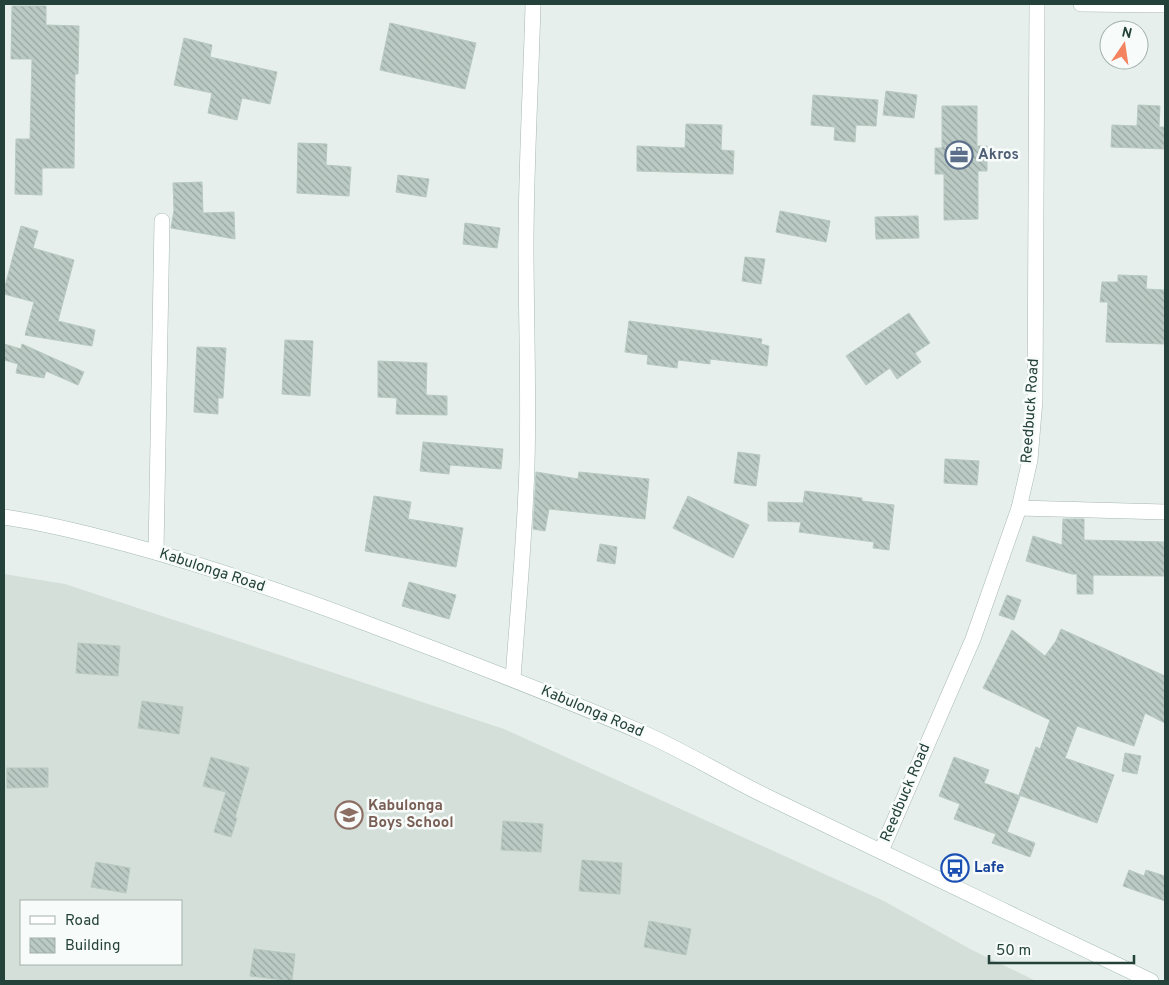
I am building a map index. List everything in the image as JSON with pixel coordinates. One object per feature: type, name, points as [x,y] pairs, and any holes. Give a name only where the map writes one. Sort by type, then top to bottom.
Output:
[{"type":"street","points":[[514,679],[527,465],[526,243],[533,4]]},
{"type":"street","name":"Reedbuck Road","points":[[881,850],[973,639],[1019,508],[1030,460],[1035,400],[1037,4]]},
{"type":"street","points":[[1081,4],[1165,5]]},
{"type":"street","points":[[156,552],[162,221]]},
{"type":"street","points":[[1019,508],[1165,512]]},
{"type":"street","name":"Kabulonga Road","points":[[4,517],[94,535],[236,577],[514,679],[674,748],[770,798],[1151,981]]},
{"type":"shaded area","name":"Kabulonga Boys School","points":[[4,574],[65,584],[504,729],[884,901],[972,950],[1036,981],[4,981]]},
{"type":"building","points":[[12,6],[46,6],[46,25],[79,26],[78,74],[75,74],[74,168],[42,168],[42,195],[15,194],[16,139],[30,139],[32,59],[11,59]]},
{"type":"building","points":[[390,23],[476,43],[465,89],[380,70]]},
{"type":"building","points":[[184,38],[212,45],[210,57],[277,72],[270,104],[242,98],[237,120],[208,113],[212,93],[174,85]]},
{"type":"building","points":[[886,91],[917,95],[914,118],[883,115]]},
{"type":"building","points":[[813,95],[878,100],[876,126],[856,125],[855,142],[834,140],[835,127],[811,125]]},
{"type":"building","points":[[1138,105],[1160,106],[1159,127],[1165,127],[1165,149],[1111,147],[1112,125],[1137,126]]},
{"type":"building","points":[[942,106],[977,106],[977,146],[987,146],[987,171],[978,171],[978,219],[944,220],[944,174],[935,174],[935,148],[942,148]]},
{"type":"building","points":[[686,124],[722,125],[721,150],[734,151],[733,174],[637,171],[637,146],[685,148]]},
{"type":"building","points":[[298,143],[327,144],[326,165],[351,167],[349,196],[297,193]]},
{"type":"building","points":[[398,175],[429,179],[426,197],[396,192]]},
{"type":"building","points":[[202,182],[203,213],[234,212],[235,239],[171,228],[174,210],[173,183]]},
{"type":"building","points":[[780,211],[830,221],[826,242],[776,232]]},
{"type":"building","points":[[918,216],[919,238],[876,239],[875,217]]},
{"type":"building","points":[[465,223],[500,228],[497,248],[463,244]]},
{"type":"building","points":[[21,226],[38,231],[33,248],[74,260],[58,321],[95,330],[92,346],[25,335],[34,302],[4,294]]},
{"type":"building","points":[[745,257],[765,259],[761,284],[742,281]]},
{"type":"building","points":[[1118,275],[1147,276],[1146,289],[1165,290],[1165,344],[1106,342],[1108,302],[1100,302],[1102,282],[1118,282]]},
{"type":"building","points":[[909,313],[930,343],[915,353],[921,362],[897,379],[890,368],[866,385],[846,356]]},
{"type":"building","points":[[629,321],[762,339],[761,344],[769,346],[767,366],[710,359],[710,364],[678,360],[677,368],[647,364],[648,355],[625,352]]},
{"type":"building","points":[[285,340],[313,341],[310,396],[282,394]]},
{"type":"building","points":[[4,344],[21,349],[22,344],[84,372],[78,385],[46,371],[44,378],[16,373],[18,364],[4,360]]},
{"type":"building","points":[[197,347],[226,348],[223,398],[218,398],[218,414],[194,412]]},
{"type":"building","points":[[378,361],[427,363],[426,395],[447,396],[447,415],[396,414],[397,398],[378,397]]},
{"type":"building","points":[[423,442],[503,449],[501,469],[450,465],[449,474],[420,471]]},
{"type":"building","points":[[738,452],[760,455],[756,486],[734,483]]},
{"type":"building","points":[[945,459],[979,461],[977,485],[944,483]]},
{"type":"building","points":[[536,472],[578,479],[579,472],[649,479],[645,519],[549,509],[545,531],[533,529]]},
{"type":"building","points":[[805,491],[862,498],[862,501],[894,505],[889,550],[873,548],[874,542],[799,532],[801,522],[768,521],[768,502],[803,503]]},
{"type":"building","points":[[374,496],[411,502],[408,519],[463,528],[456,567],[365,551]]},
{"type":"building","points":[[688,496],[749,525],[733,558],[673,528]]},
{"type":"building","points":[[1063,519],[1084,519],[1084,540],[1165,542],[1165,576],[1093,575],[1093,594],[1077,594],[1077,574],[1026,561],[1033,536],[1062,545]]},
{"type":"building","points":[[600,544],[617,547],[615,564],[597,561]]},
{"type":"building","points":[[409,582],[456,595],[449,619],[402,606]]},
{"type":"building","points":[[1007,595],[1021,600],[1014,620],[999,615]]},
{"type":"building","points":[[1061,629],[1165,676],[1165,723],[1145,713],[1134,746],[1077,726],[1065,758],[1114,775],[1097,823],[1019,795],[1036,747],[1040,749],[1050,720],[983,688],[1012,630],[1045,656],[1056,641]]},
{"type":"building","points":[[78,643],[120,646],[118,676],[76,673]]},
{"type":"building","points":[[142,701],[183,707],[179,734],[138,728]]},
{"type":"building","points":[[1125,753],[1141,756],[1137,774],[1122,771]]},
{"type":"building","points":[[211,757],[249,768],[231,837],[214,832],[226,792],[203,786]]},
{"type":"building","points":[[954,757],[989,770],[984,783],[1020,796],[1007,832],[1035,843],[1030,857],[992,843],[996,834],[954,819],[960,804],[939,796]]},
{"type":"building","points":[[7,768],[48,768],[48,787],[7,788]]},
{"type":"building","points":[[503,821],[543,824],[541,852],[501,850]]},
{"type":"building","points":[[582,860],[622,863],[620,894],[579,891]]},
{"type":"building","points":[[96,862],[130,868],[126,893],[91,887]]},
{"type":"building","points":[[1129,870],[1144,876],[1146,870],[1165,876],[1165,901],[1123,886]]},
{"type":"building","points":[[649,921],[691,929],[686,955],[644,947]]},
{"type":"building","points":[[254,949],[295,954],[292,981],[250,976]]},
{"type":"place","name":"Akros","points":[[959,155]]},
{"type":"place","name":"Kabulonga Boys School","points":[[349,815]]},
{"type":"place","name":"Lafe","points":[[955,868]]}]
